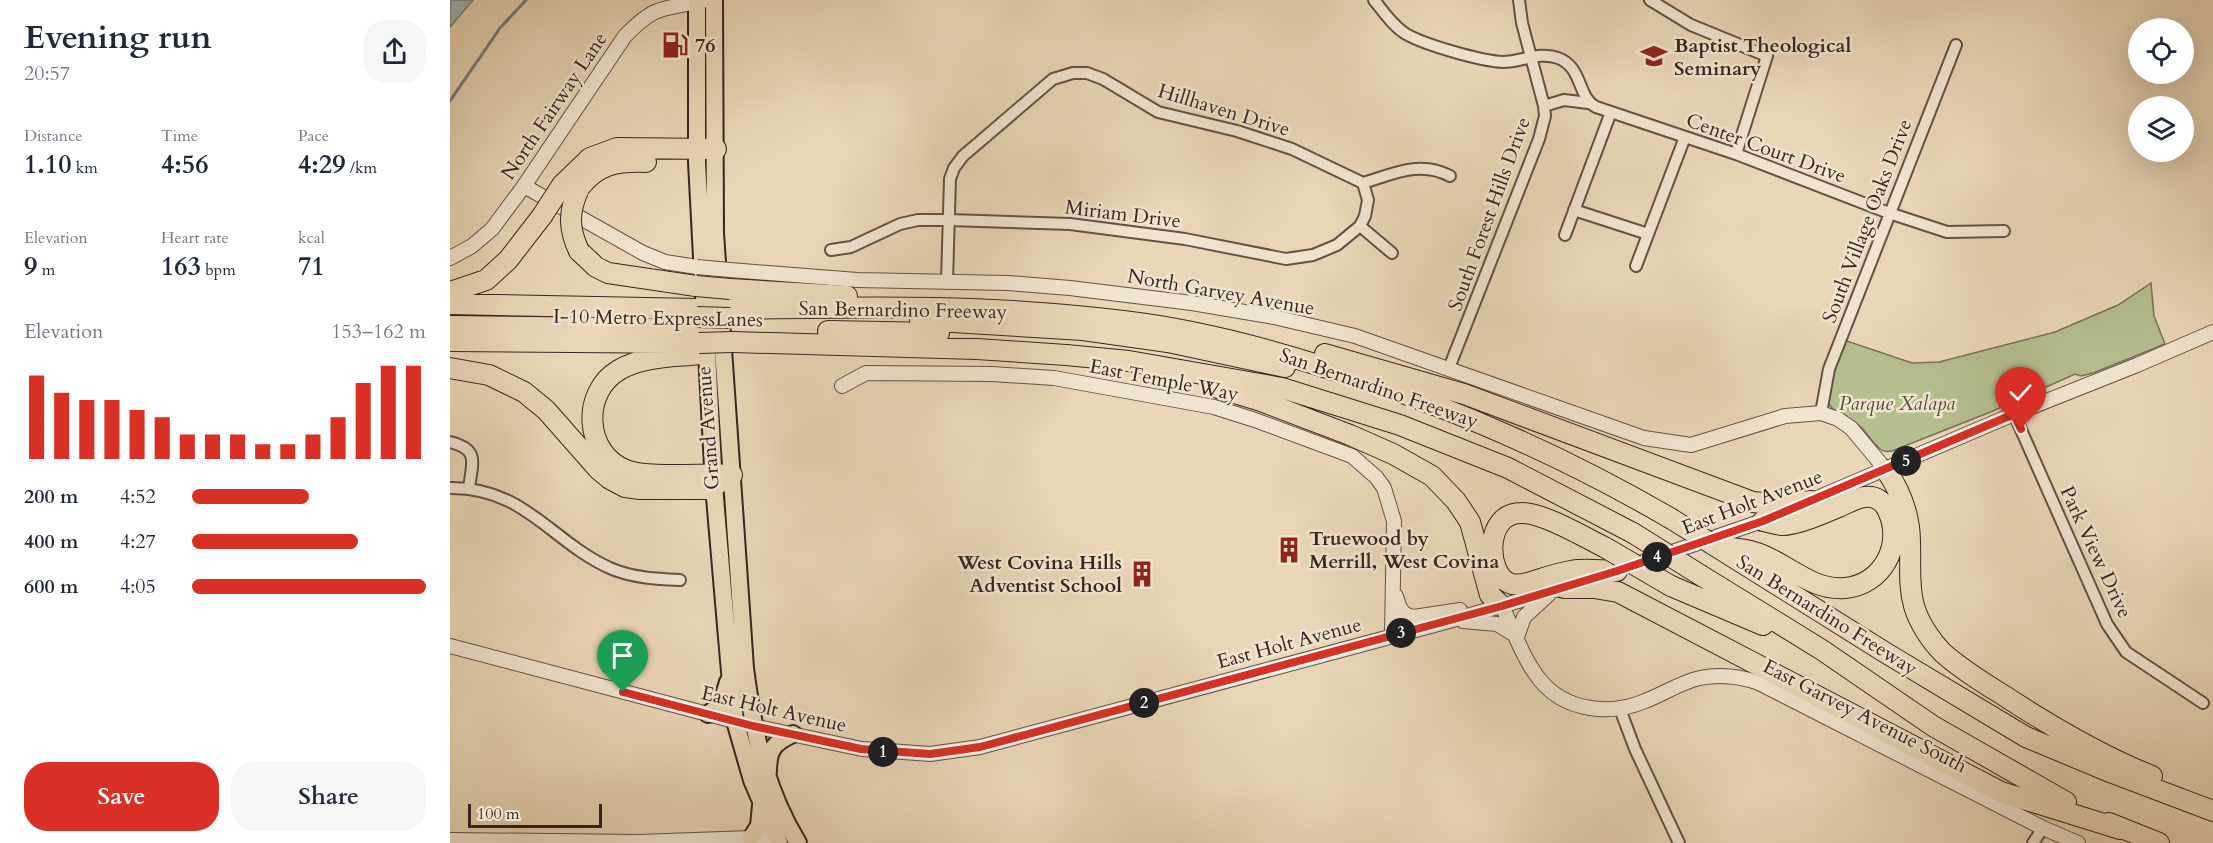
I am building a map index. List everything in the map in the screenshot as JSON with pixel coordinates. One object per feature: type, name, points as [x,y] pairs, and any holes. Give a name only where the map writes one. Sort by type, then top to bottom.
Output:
[{"type":"highway","points":[[450,292],[486,280],[508,260],[542,216],[570,188],[595,171],[623,162],[706,155]]},
{"type":"highway","points":[[570,188],[571,228],[579,251],[596,267],[608,273],[697,276],[731,315],[641,361],[618,370],[600,388],[594,403],[592,418],[598,446],[615,465],[627,471],[720,478]]},
{"type":"highway","name":"San Bernardino Freeway","points":[[450,304],[698,330]]},
{"type":"highway","name":"San Bernardino Freeway","points":[[450,341],[698,330],[731,315],[884,307],[967,308],[1124,321],[1260,347],[1398,390],[1470,417],[1621,489],[2026,737],[2213,811]]},
{"type":"highway","name":"I-10 Metro ExpressLanes","points":[[450,315],[698,330]]},
{"type":"highway","name":"San Bernardino Freeway","points":[[731,315],[762,343],[977,349],[1129,361],[1282,388],[1387,422],[1508,468],[1633,532],[1822,650],[1933,726],[2048,794],[2120,828],[2159,843]]},
{"type":"highway","name":"I-10 Metro ExpressLanes","points":[[731,315],[903,320],[1083,330],[1232,354],[1372,393],[1398,390]]},
{"type":"highway","name":"I-10 Metro ExpressLanes","points":[[731,315],[1095,343],[1188,358],[1310,386],[1368,405],[1387,422]]},
{"type":"highway","name":"I-10 Metro ExpressLanes","points":[[450,326],[698,330]]},
{"type":"highway","points":[[1260,347],[1305,349],[1453,390],[1555,426],[1753,502],[1782,505],[1811,501]]},
{"type":"highway","points":[[1129,361],[1261,401],[1382,450],[1432,476],[1456,501],[1470,522],[1495,608]]},
{"type":"highway","points":[[450,368],[489,375],[524,392],[546,410],[598,469],[625,487],[709,489],[720,478]]},
{"type":"highway","points":[[1886,470],[1896,485],[1907,513],[1910,534],[1910,585],[1915,609],[1932,640],[1943,652],[1970,674],[2056,728],[2148,774],[2213,800]]},
{"type":"highway","points":[[1712,544],[1758,553],[1828,588],[1848,588],[1866,582],[1881,570],[1890,556],[1894,533],[1886,507],[1873,497],[1860,498],[1820,515],[1783,525],[1763,521]]},
{"type":"highway","points":[[1617,571],[1571,571],[1522,585],[1508,583],[1500,575],[1495,563],[1492,537],[1499,523],[1511,515],[1523,513],[1561,526],[1606,548],[1671,586],[1822,650]]},
{"type":"highway","points":[[1557,590],[1594,588],[1618,592],[2001,792],[2120,828]]},
{"type":"main road","name":"Grand Avenue","points":[[706,155],[714,0]]},
{"type":"main road","name":"Grand Avenue","points":[[700,1],[720,478],[730,672],[735,721],[752,780],[761,801],[787,840]]},
{"type":"main road","name":"Grand Avenue","points":[[720,478],[753,726],[787,840]]},
{"type":"main road","points":[[708,714],[721,705],[730,672]]},
{"type":"main road","points":[[768,782],[768,759],[772,747],[793,734]]},
{"type":"main road","points":[[751,838],[759,826],[761,801]]},
{"type":"street","points":[[1374,0],[1406,33],[1452,50],[1491,61],[1506,62],[1536,57],[1557,58],[1566,62],[1578,77],[1588,103]]},
{"type":"street","name":"South Forest Hills Drive","points":[[1449,368],[1539,140],[1545,116],[1536,57],[1519,0]]},
{"type":"street","points":[[1650,0],[1691,26],[1767,56],[1736,154]]},
{"type":"street","name":"North Fairway Lane","points":[[450,258],[472,246],[492,229],[524,186],[625,36],[644,17],[660,8],[700,1]]},
{"type":"street","name":"South Village Oaks Drive","points":[[1821,412],[1829,369],[1956,45]]},
{"type":"street","name":"Hillhaven Drive","points":[[947,281],[950,179],[954,168],[963,156],[1053,79],[1073,73],[1087,73],[1103,79],[1158,112],[1237,130],[1292,149],[1363,183]]},
{"type":"street","name":"Center Court Drive","points":[[1544,106],[1564,100],[1588,103],[1736,154],[1889,213],[1947,232],[2004,231]]},
{"type":"street","points":[[1565,235],[1611,112]]},
{"type":"street","points":[[1636,266],[1685,137]]},
{"type":"street","points":[[1392,253],[1360,226],[1365,216],[1368,200],[1363,183],[1423,167],[1439,170],[1450,176]]},
{"type":"street","points":[[524,186],[643,252],[697,276]]},
{"type":"street","points":[[1574,210],[1648,234]]},
{"type":"street","name":"Miriam Drive","points":[[831,250],[851,247],[900,224],[918,220],[949,220],[1070,224],[1185,240],[1286,259],[1312,255],[1337,245],[1360,226]]},
{"type":"street","name":"North Garvey Avenue","points":[[731,315],[857,280],[1008,283],[1070,288],[1192,303],[1274,317],[1356,336],[1644,438],[1691,445],[1785,416],[1821,412]]},
{"type":"street","name":"East Holt Avenue","points":[[452,651],[753,726],[861,749],[930,754],[980,747],[1453,620],[1617,571],[1763,521],[2213,332]]},
{"type":"street","name":"East Temple Way","points":[[842,386],[866,373],[973,374],[1053,378],[1214,407],[1352,456],[1376,477],[1384,488],[1394,521],[1392,635]]},
{"type":"street","points":[[1821,412],[1838,419],[1851,428],[1886,470]]},
{"type":"street","name":"Park View Drive","points":[[2014,414],[2107,624],[2126,652],[2203,703]]},
{"type":"street","points":[[450,442],[468,448],[471,453],[469,488]]},
{"type":"street","points":[[450,488],[469,488],[500,497],[523,509],[611,568],[643,578],[680,580]]},
{"type":"street","points":[[1393,588],[1402,612],[1408,616],[1495,608]]},
{"type":"street","points":[[1453,620],[1497,624],[1516,637],[1524,617],[1557,590]]},
{"type":"street","name":"East Garvey Avenue South","points":[[1495,608],[1516,637],[1539,679],[1559,696],[1582,706],[1605,710],[1620,709],[1640,703],[1698,678],[1728,675],[1744,678],[1773,690],[2043,828],[2078,843]]},
{"type":"street","points":[[1620,709],[1635,750],[1679,843]]},
{"type":"street","points":[[2033,843],[2043,828]]},
{"type":"street","points":[[450,840],[639,843],[751,838],[787,840]]},
{"type":"green space","name":"Parque Xalapa","points":[[2151,283],[2154,316],[2165,344],[2093,373],[2081,376],[2075,374],[1993,411],[1892,451],[1881,449],[1861,427],[1835,411],[1828,402],[1831,376],[1844,343],[1847,341],[1912,363],[1939,362],[2055,332],[2118,305]]},
{"type":"water","points":[[450,0],[473,0],[450,27]]},
{"type":"waterway","points":[[450,101],[500,28],[526,0]]},
{"type":"place","name":"76","points":[[675,45]]},
{"type":"place","name":"Baptist Theological Seminary","points":[[1654,56]]},
{"type":"place","name":"Truewood by Merrill, West Covina","points":[[1289,550]]},
{"type":"place","name":"West Covina Hills Adventist School","points":[[1142,574]]},
{"type":"route","points":[[623,692],[753,726],[861,749],[930,754],[980,747],[1551,592],[1763,521],[2014,414],[2021,429]]}]
